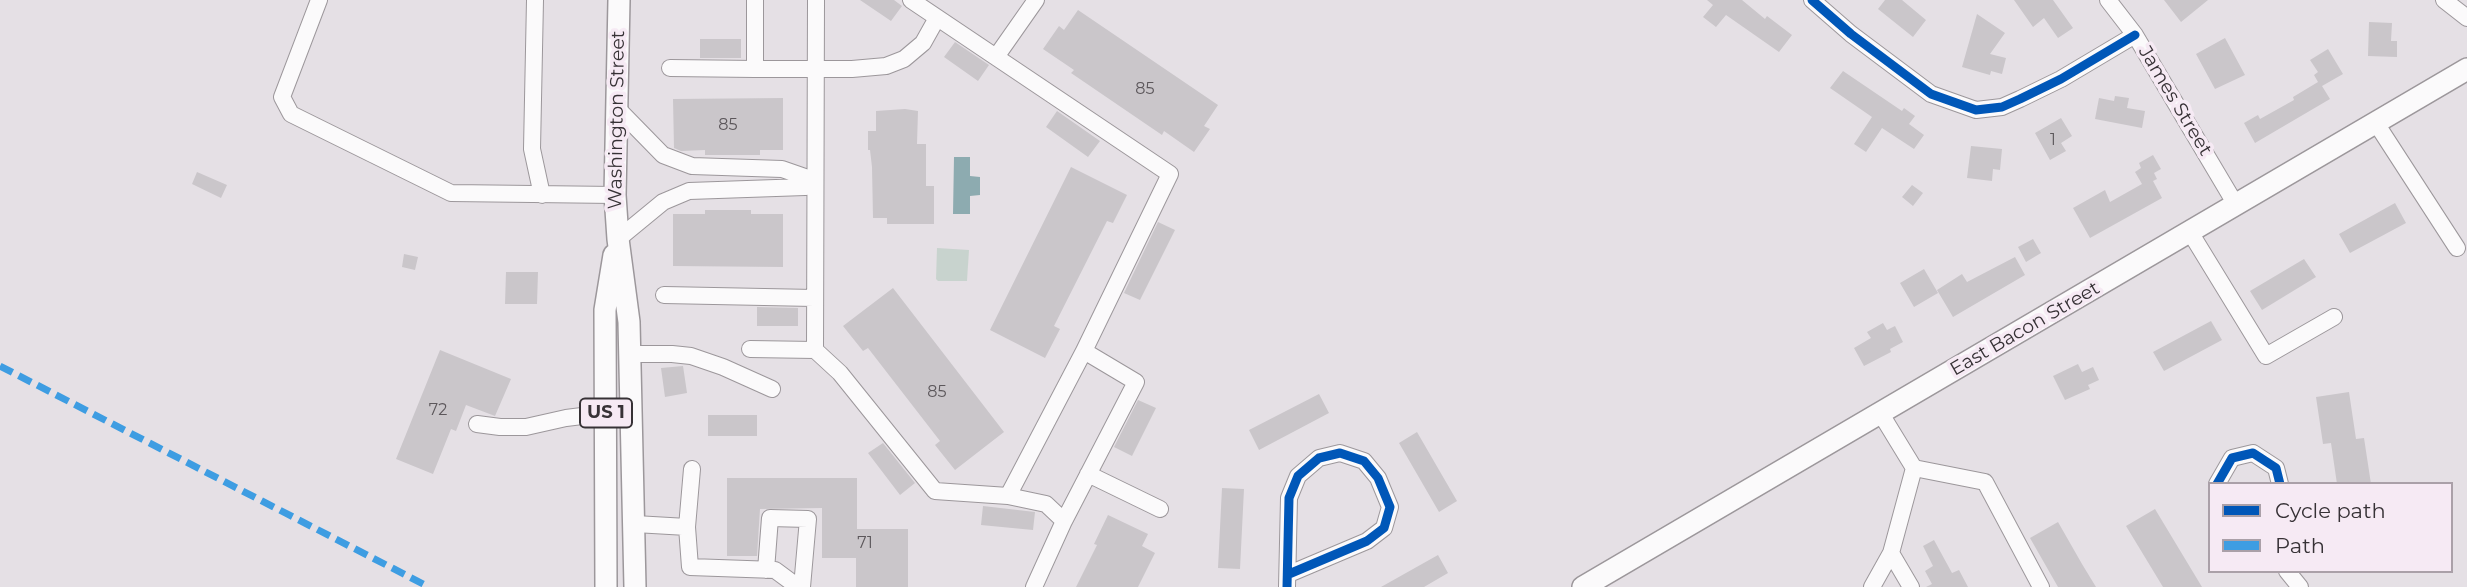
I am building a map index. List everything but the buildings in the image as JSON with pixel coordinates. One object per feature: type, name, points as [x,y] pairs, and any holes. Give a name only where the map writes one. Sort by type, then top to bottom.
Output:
[{"type":"main road","name":"Washington Street","points":[[619,0],[615,195],[629,322],[635,587]]},
{"type":"main road","name":"East Bacon Street","points":[[1583,587],[2467,69]]},
{"type":"main road","name":"Washington Street","points":[[606,587],[605,310],[618,239]]},
{"type":"street","points":[[318,0],[282,97],[291,114],[451,193],[615,195]]},
{"type":"street","points":[[534,0],[532,149],[542,195]]},
{"type":"street","points":[[755,0],[755,69]]},
{"type":"street","points":[[815,351],[816,0]]},
{"type":"street","points":[[911,0],[1170,174],[1084,351],[1008,496]]},
{"type":"street","points":[[996,57],[1037,0]]},
{"type":"street","points":[[1812,0],[1851,34],[1931,94],[1976,110],[2001,107],[2020,99],[2062,79],[2135,35]]},
{"type":"street","name":"James Street","points":[[2108,0],[2135,35],[2236,205]]},
{"type":"street","points":[[2444,0],[2467,18]]},
{"type":"street","points":[[670,68],[816,69],[886,66],[904,59],[923,43],[937,18]]},
{"type":"street","points":[[618,109],[663,155],[692,166],[782,169],[816,184]]},
{"type":"street","points":[[2376,123],[2457,248]]},
{"type":"street","points":[[618,239],[663,202],[689,191],[805,187],[816,184]]},
{"type":"street","points":[[2190,232],[2266,356],[2334,317]]},
{"type":"street","points":[[664,295],[814,298]]},
{"type":"street","points":[[750,349],[815,351],[840,373],[936,491],[1008,496],[1046,504],[1064,521]]},
{"type":"street","points":[[1034,587],[1064,521],[1136,382],[1084,351]]},
{"type":"street","points":[[630,354],[691,356],[772,389]]},
{"type":"street","points":[[477,424],[526,427],[606,413]]},
{"type":"street","points":[[1872,587],[1891,553],[1914,468],[1881,414]]},
{"type":"street","points":[[1340,453],[1364,461],[1378,478],[1390,507],[1384,528],[1367,541],[1288,581],[1289,498],[1298,476],[1319,458],[1340,453]]},
{"type":"street","points":[[2218,482],[2232,458],[2253,453],[2276,468],[2280,482]]},
{"type":"street","points":[[1914,468],[1984,482],[2041,587]]},
{"type":"street","points":[[692,469],[687,527],[690,567],[766,570],[775,570],[800,587],[808,519],[769,518],[766,570]]},
{"type":"street","points":[[1088,474],[1160,509]]},
{"type":"street","points":[[635,524],[687,527]]},
{"type":"street","points":[[1891,553],[1911,587]]},
{"type":"street","points":[[2289,573],[2300,587]]},
{"type":"shaded area","points":[[937,248],[969,250],[967,281],[936,279]]},
{"type":"water","points":[[954,157],[970,157],[970,176],[980,177],[980,195],[970,196],[970,214],[953,214]]},
{"type":"marked path","points":[[0,366],[429,587]]},
{"type":"cycle path","points":[[1812,0],[1851,34],[1931,94],[1976,110],[2002,107],[2020,99],[2061,79],[2135,35]]},
{"type":"cycle path","points":[[1287,587],[1289,498],[1298,476],[1319,458],[1340,453],[1364,461],[1378,478],[1390,507],[1384,528],[1367,541],[1289,574]]},
{"type":"cycle path","points":[[2218,482],[2232,458],[2253,453],[2276,468],[2280,482]]}]
